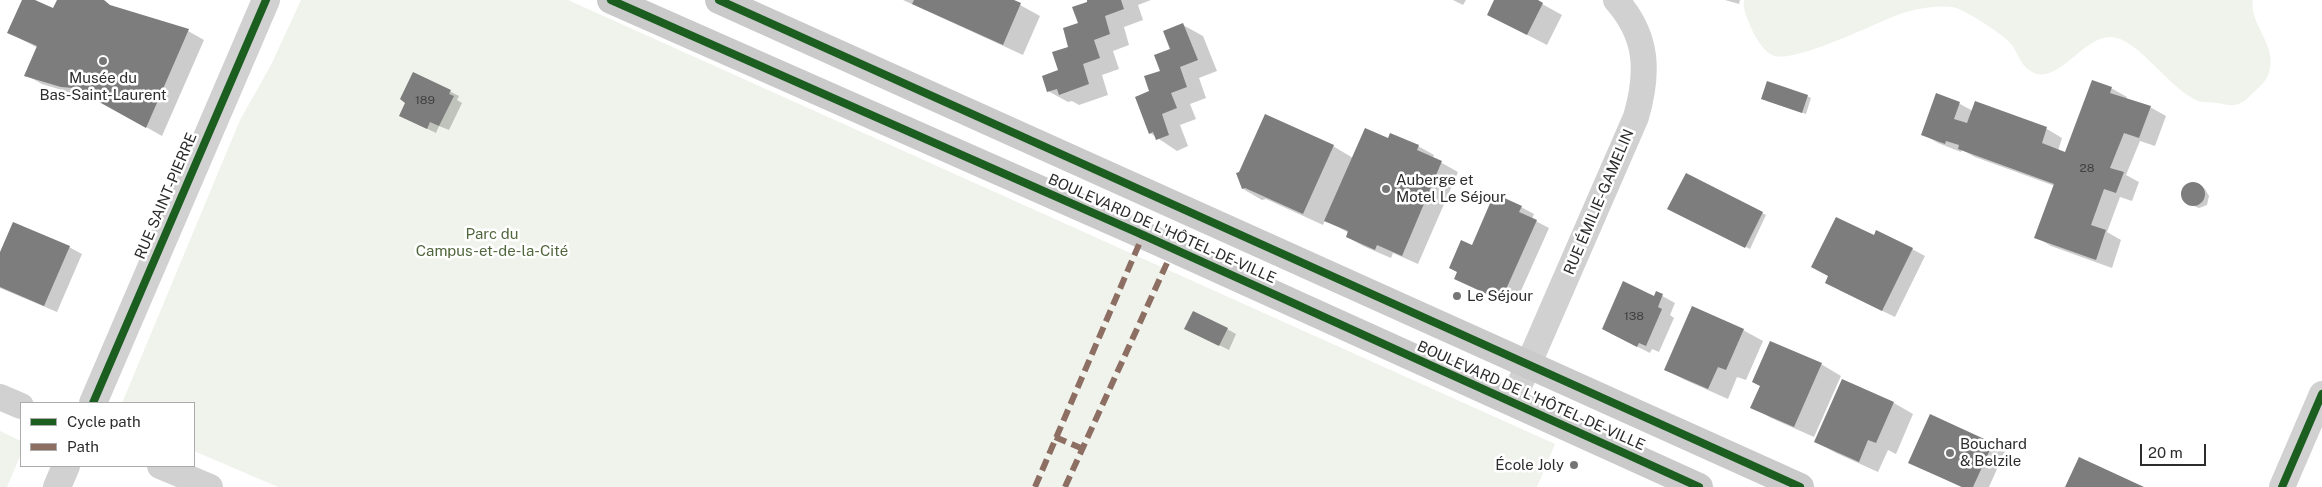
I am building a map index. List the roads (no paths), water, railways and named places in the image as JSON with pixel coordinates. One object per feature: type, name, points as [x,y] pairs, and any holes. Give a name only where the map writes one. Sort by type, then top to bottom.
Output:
[{"type":"main road","name":"BOULEVARD DE L'HÔTEL-DE-VILLE","points":[[612,0],[1142,235],[1699,487]]},
{"type":"main road","name":"BOULEVARD DE L'HÔTEL-DE-VILLE","points":[[720,0],[1800,487]]},
{"type":"street","name":"RUE SAINT-PIERRE","points":[[93,402],[266,0]]},
{"type":"street","name":"RUE ÉMILIE-GAMELIN","points":[[1512,402],[1636,116],[1643,91],[1645,66],[1641,42],[1624,8],[1616,0]]},
{"type":"street","points":[[2282,487],[2322,394]]},
{"type":"street","points":[[0,397],[20,406]]},
{"type":"street","points":[[57,487],[66,467]]},
{"type":"street","points":[[162,467],[210,487]]},
{"type":"place","name":"Musée du Bas-Saint-Laurent","points":[[103,61]]},
{"type":"place","name":"Auberge et Motel Le Séjour","points":[[1386,189]]},
{"type":"place","name":"Le Séjour","points":[[1457,296]]},
{"type":"place","name":"Bouchard & Belzile","points":[[1950,453]]},
{"type":"place","name":"École Joly","points":[[1574,465]]},
{"type":"park label","name":"Parc du Campus-et-de-la-Cité","points":[[492,242]]}]
